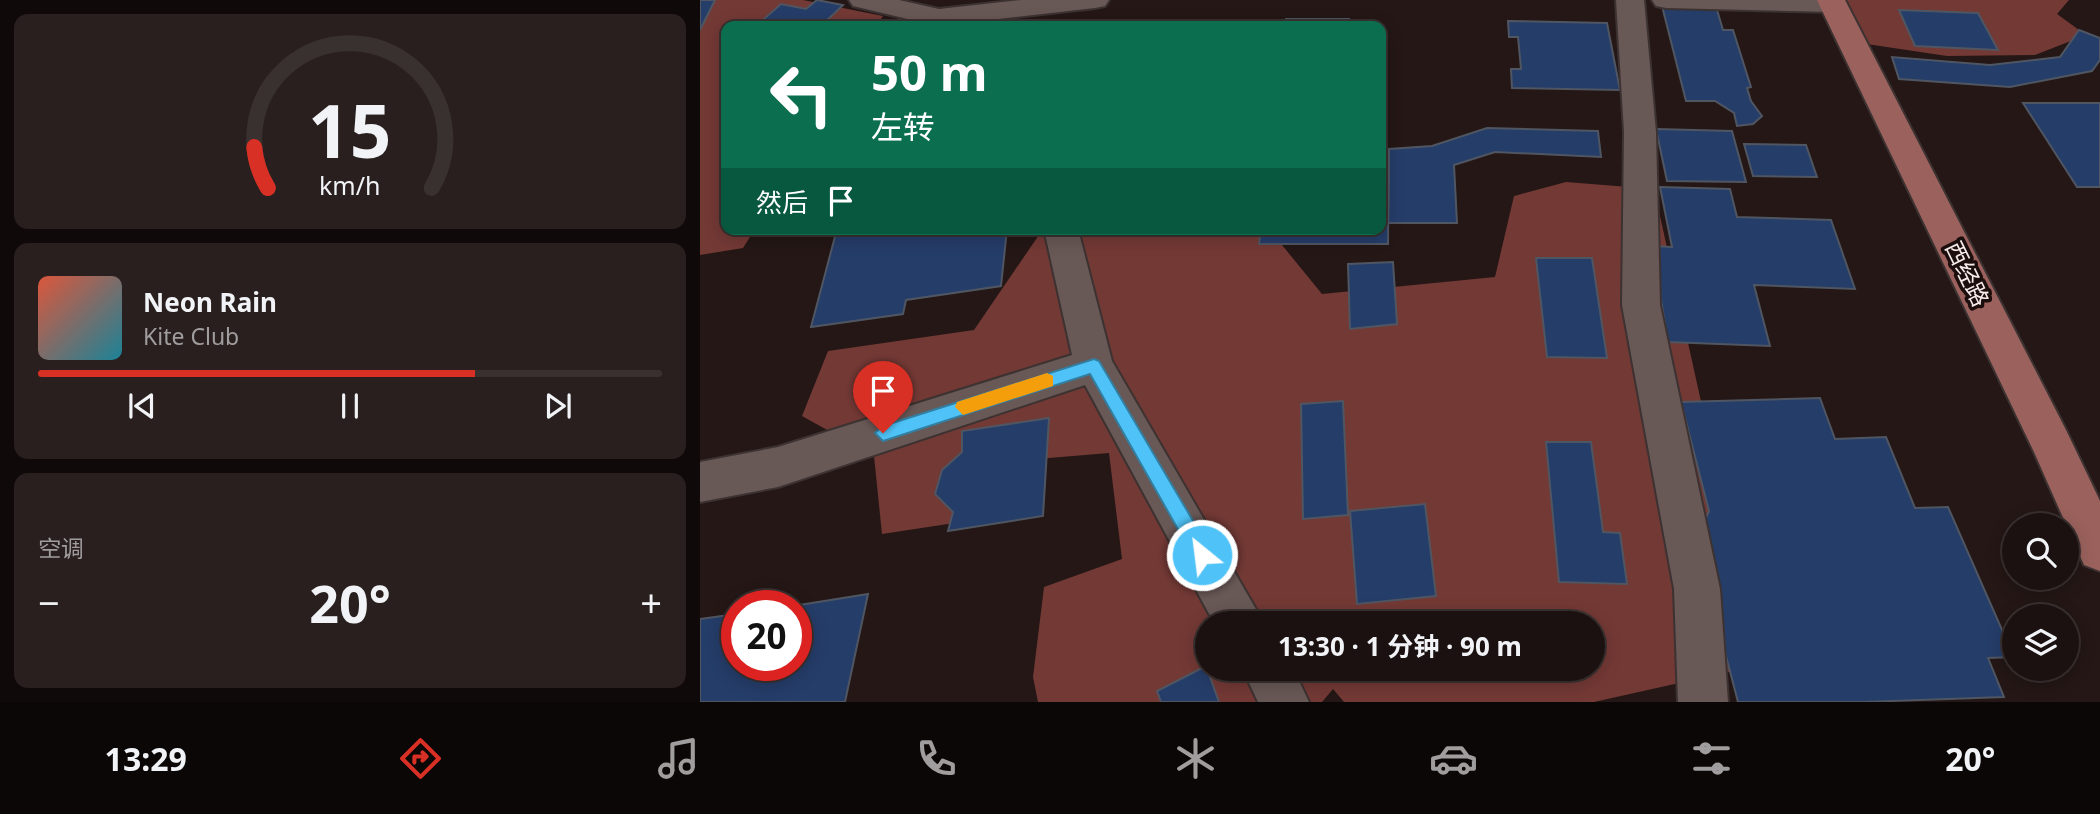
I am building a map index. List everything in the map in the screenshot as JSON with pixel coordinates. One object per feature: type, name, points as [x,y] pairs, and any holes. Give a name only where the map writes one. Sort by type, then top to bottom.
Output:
[{"type":"main road","name":"西经路","points":[[1832,2],[2051,443],[2100,549]]},
{"type":"street","points":[[863,0],[901,18],[939,18],[1095,0]]},
{"type":"street","points":[[1630,0],[1640,132],[1641,305],[1697,589],[1703,702]]},
{"type":"street","points":[[1666,0],[1832,2]]},
{"type":"street","points":[[1062,235],[1094,366],[1233,611]]},
{"type":"street","points":[[700,482],[778,467],[1094,366]]},
{"type":"street","points":[[1273,681],[1284,702]]},
{"type":"shaded area","points":[[700,0],[803,0],[883,16],[880,21],[721,21],[721,235],[751,235],[743,248],[700,255]]},
{"type":"shaded area","points":[[1840,0],[2069,0],[2057,14],[2086,35],[2035,55],[1947,56],[1860,43]]},
{"type":"shaded area","points":[[1566,182],[1654,189],[1721,492],[1742,669],[1594,702],[1344,702],[1333,689],[1322,702],[1038,702],[1033,677],[1044,587],[1122,559],[1109,453],[1012,461],[961,522],[882,534],[874,456],[802,416],[828,351],[974,330],[1039,235],[1280,235],[1282,245],[1322,294],[1495,277],[1514,196]]},
{"type":"building","points":[[700,0],[715,0],[700,30]]},
{"type":"building","points":[[817,0],[843,5],[826,21],[762,21],[781,4],[806,9]]},
{"type":"building","points":[[1661,2],[1715,3],[1723,30],[1733,30],[1751,87],[1747,88],[1751,101],[1762,116],[1753,124],[1737,126],[1734,113],[1715,101],[1686,101]]},
{"type":"building","points":[[1899,10],[1978,13],[1998,50],[1915,46]]},
{"type":"building","points":[[1286,19],[1349,19],[1349,21]]},
{"type":"building","points":[[1508,21],[1607,23],[1620,90],[1512,88],[1511,69],[1521,69],[1518,37],[1509,37]]},
{"type":"building","points":[[2079,30],[2100,38],[2100,60],[2092,71],[2010,87],[1899,79],[1892,57],[1990,65],[2060,57]]},
{"type":"building","points":[[2023,103],[2100,103],[2100,187],[2077,187]]},
{"type":"building","points":[[1487,128],[1598,131],[1601,157],[1495,152],[1454,165],[1457,223],[1388,223],[1389,149],[1432,146]]},
{"type":"building","points":[[1656,129],[1732,131],[1746,182],[1667,181]]},
{"type":"building","points":[[1744,144],[1806,145],[1817,177],[1753,176]]},
{"type":"building","points":[[1386,149],[1389,149],[1388,244],[1259,244],[1260,235],[1386,235]]},
{"type":"building","points":[[1660,187],[1730,189],[1737,217],[1831,220],[1855,289],[1754,285],[1770,346],[1668,342],[1652,246],[1672,247]]},
{"type":"building","points":[[835,235],[1006,235],[1001,286],[906,300],[903,314],[811,327]]},
{"type":"building","points":[[1536,258],[1592,258],[1607,358],[1547,357]]},
{"type":"building","points":[[1393,262],[1397,324],[1350,329],[1348,264]]},
{"type":"building","points":[[1820,398],[1835,439],[1886,437],[1915,508],[1948,507],[2002,630],[2002,657],[1988,658],[2004,697],[1864,702],[1738,702],[1696,541],[1709,511],[1681,402]]},
{"type":"building","points":[[1343,401],[1348,515],[1303,519],[1301,404]]},
{"type":"building","points":[[1049,418],[1043,516],[948,531],[953,512],[935,494],[942,470],[962,452],[962,431]]},
{"type":"building","points":[[1546,442],[1591,442],[1603,532],[1620,533],[1627,584],[1559,582]]},
{"type":"building","points":[[1425,504],[1436,596],[1357,604],[1350,511]]},
{"type":"building","points":[[868,594],[845,702],[700,702],[700,619],[721,616],[721,681],[812,681],[812,603]]},
{"type":"building","points":[[1195,672],[1195,681],[1211,681],[1219,702],[1161,702],[1157,691]]},
{"type":"slow traffic","points":[[963,407],[1047,381]]},
{"type":"route","points":[[883,433],[1094,366],[1202,555]]}]
